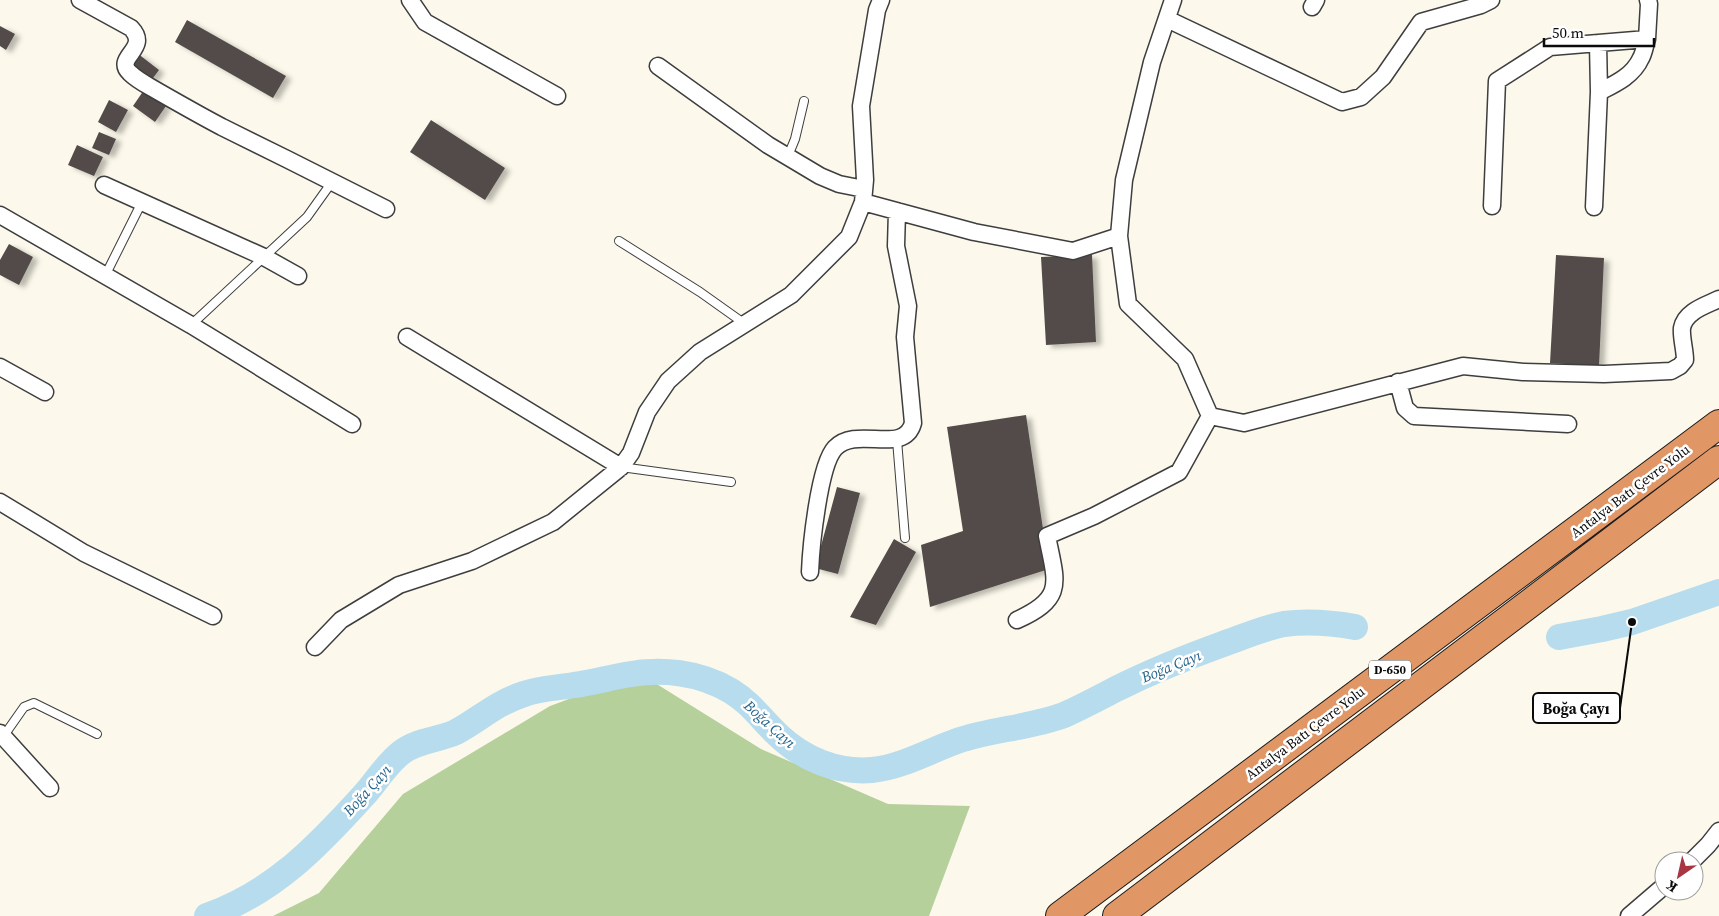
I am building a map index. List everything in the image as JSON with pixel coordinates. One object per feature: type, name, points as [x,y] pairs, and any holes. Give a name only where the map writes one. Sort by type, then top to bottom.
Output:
[{"type":"highway","name":"Antalya Batı Çevre Yolu","points":[[1060,916],[1719,424]]},
{"type":"highway","name":"Antalya Batı Çevre Yolu","points":[[1118,916],[1719,460]]},
{"type":"street","points":[[80,0],[131,28],[136,34],[138,42],[127,57],[125,65],[128,72],[140,81],[190,110],[386,209]]},
{"type":"street","points":[[410,0],[424,22],[557,96]]},
{"type":"street","points":[[315,647],[341,620],[398,585],[472,561],[553,522],[621,467],[631,452],[647,412],[668,381],[700,352],[791,295],[849,237],[864,195],[861,106],[877,10],[881,0]]},
{"type":"street","points":[[1173,0],[1152,62],[1124,180],[1119,236],[1128,304],[1185,359],[1210,416]]},
{"type":"street","points":[[1167,19],[1342,102],[1361,97],[1383,77],[1421,22],[1481,5],[1490,0]]},
{"type":"street","points":[[1598,92],[1620,82],[1641,59],[1647,39],[1648,0]]},
{"type":"street","points":[[1492,206],[1497,80],[1550,47],[1647,39]]},
{"type":"street","points":[[1594,207],[1598,43]]},
{"type":"street","points":[[658,66],[768,145],[820,176],[897,211],[974,232],[1073,251],[1119,236]]},
{"type":"street","points":[[104,185],[264,257],[298,276]]},
{"type":"street","points":[[810,572],[812,540],[823,476],[832,451],[840,444],[855,438],[897,440],[908,433],[913,423],[905,337],[908,306],[896,246],[897,211]]},
{"type":"street","points":[[0,215],[191,325],[352,424]]},
{"type":"street","points":[[1210,416],[1244,423],[1463,366],[1523,372],[1604,374],[1670,371],[1680,366],[1685,360],[1682,328],[1685,320],[1691,313],[1719,299]]},
{"type":"street","points":[[407,337],[621,467]]},
{"type":"street","points":[[0,367],[45,392]]},
{"type":"street","points":[[1398,382],[1405,408],[1414,416],[1568,424]]},
{"type":"street","points":[[1017,620],[1036,611],[1052,593],[1055,584],[1054,572],[1047,536],[1094,516],[1179,472],[1210,416]]},
{"type":"street","points":[[0,502],[84,553],[213,616]]},
{"type":"street","points":[[2,735],[50,788]]},
{"type":"street","points":[[1701,851],[1719,832]]},
{"type":"street","points":[[1629,916],[1654,895]]},
{"type":"lane","points":[[788,156],[795,139],[804,102]]},
{"type":"lane","points":[[191,325],[307,217],[332,182]]},
{"type":"lane","points":[[105,276],[142,202]]},
{"type":"lane","points":[[619,241],[700,292],[745,324]]},
{"type":"lane","points":[[897,440],[905,538]]},
{"type":"lane","points":[[621,467],[730,482]]},
{"type":"lane","points":[[2,735],[24,707],[34,703],[97,734]]},
{"type":"green space","points":[[639,673],[761,749],[888,804],[970,806],[929,916],[273,916],[319,893],[403,794],[550,706]]},
{"type":"building","points":[[187,20],[286,76],[273,98],[175,42]]},
{"type":"building","points":[[0,26],[15,34],[6,50],[0,46]]},
{"type":"building","points":[[137,53],[159,70],[150,82],[128,65]]},
{"type":"building","points":[[144,90],[166,106],[155,122],[133,106]]},
{"type":"building","points":[[109,100],[128,110],[116,132],[98,122]]},
{"type":"building","points":[[431,120],[505,168],[485,200],[410,152]]},
{"type":"building","points":[[99,132],[116,139],[109,155],[92,148]]},
{"type":"building","points":[[77,145],[103,157],[94,176],[68,165]]},
{"type":"building","points":[[9,244],[33,257],[19,285],[0,275],[0,260]]},
{"type":"building","points":[[1092,255],[1096,342],[1046,345],[1041,257]]},
{"type":"building","points":[[1556,255],[1604,258],[1599,366],[1550,363]]},
{"type":"building","points":[[1026,415],[1049,569],[930,607],[921,545],[963,531],[947,427]]},
{"type":"building","points":[[837,487],[860,493],[838,574],[815,568]]},
{"type":"building","points":[[894,539],[916,552],[876,625],[850,617]]},
{"type":"waterway","name":"Boğa Çayı","points":[[1559,637],[1632,622],[1719,592]]},
{"type":"waterway","name":"Boğa Çayı","points":[[207,916],[253,894],[293,866],[329,832],[402,752],[415,745],[456,732],[505,702],[530,692],[639,673],[680,673],[706,679],[731,691],[751,706],[788,744],[821,763],[846,769],[872,770],[894,766],[970,737],[1037,723],[1064,715],[1182,659],[1268,628],[1284,624],[1302,623],[1355,627]]},
{"type":"place","name":"Boğa Çayı","points":[[1632,622]]}]
